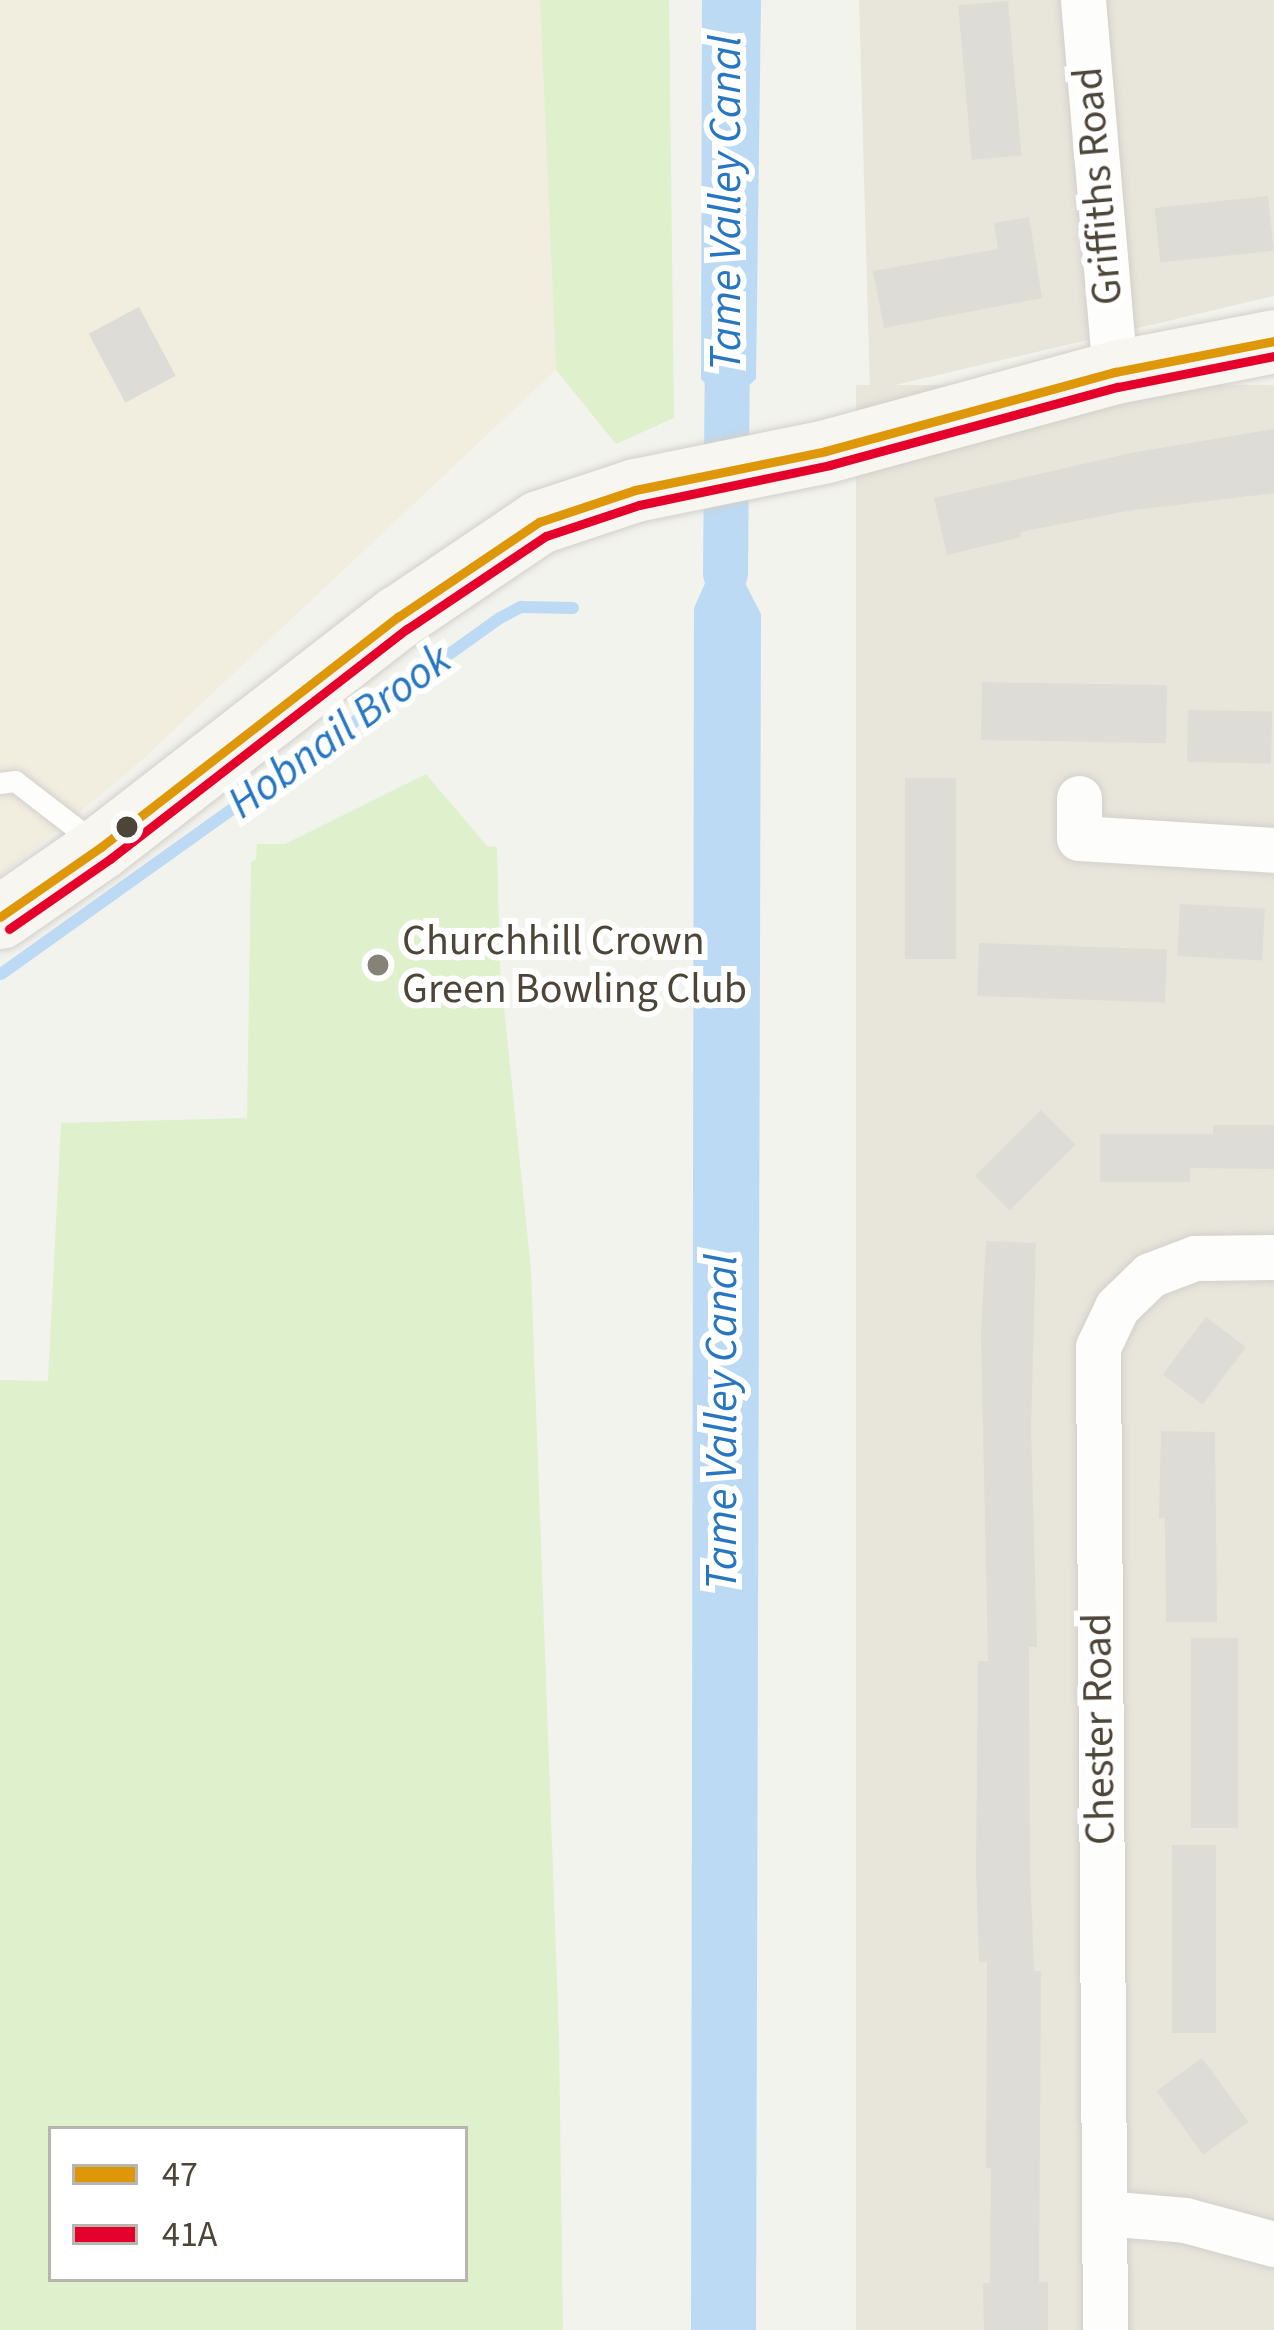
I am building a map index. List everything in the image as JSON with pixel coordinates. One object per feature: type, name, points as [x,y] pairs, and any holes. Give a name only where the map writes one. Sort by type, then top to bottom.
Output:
[{"type":"street","name":"Griffiths Road","points":[[1083,0],[1114,372]]},
{"type":"street","points":[[0,917],[101,847],[398,617],[539,522],[635,490],[826,451],[1114,372],[1274,341]]},
{"type":"street","points":[[1079,798],[1079,838],[1274,850]]},
{"type":"street","name":"Chester Road","points":[[1105,2330],[1098,1347],[1117,1306],[1150,1275],[1196,1258],[1274,1257]]},
{"type":"street","points":[[1104,2213],[1185,2220],[1274,2244]]},
{"type":"lane","points":[[0,783],[15,781],[101,847]]},
{"type":"shaded area","points":[[0,0],[540,0],[556,370],[128,773],[0,876]]},
{"type":"shaded area","points":[[859,0],[1274,0],[1274,296],[870,391]]},
{"type":"shaded area","points":[[856,385],[1274,385],[1274,2330],[856,2330]]},
{"type":"green space","points":[[540,0],[669,0],[674,418],[616,444],[556,370]]},
{"type":"green space","points":[[426,774],[487,846],[497,847],[500,968],[531,1270],[559,2035],[563,2330],[0,2330],[0,1380],[48,1381],[61,1123],[247,1118],[251,862],[256,859],[257,844],[285,844]]},
{"type":"water","name":"Tame Valley Canal","points":[[702,0],[761,0],[756,379],[727,405],[701,379]]},
{"type":"water","name":"Tame Valley Canal","points":[[725,514],[741,535],[742,577],[761,614],[756,2330],[691,2330],[694,608],[710,572],[712,534]]},
{"type":"building","points":[[1008,1],[1022,155],[972,160],[958,5]]},
{"type":"building","points":[[1268,196],[1274,251],[1160,263],[1155,208]]},
{"type":"building","points":[[1029,217],[1042,298],[884,328],[873,271],[998,249],[994,223]]},
{"type":"building","points":[[139,307],[176,376],[125,403],[89,334]]},
{"type":"building","points":[[1274,429],[1274,493],[1127,511],[1020,532],[1021,537],[947,555],[934,498],[1131,453]]},
{"type":"building","points":[[982,682],[1167,685],[1166,743],[981,740]]},
{"type":"building","points":[[1188,710],[1272,711],[1271,763],[1187,762]]},
{"type":"building","points":[[905,778],[956,778],[956,959],[905,959]]},
{"type":"building","points":[[1180,904],[1265,908],[1262,960],[1177,956]]},
{"type":"building","points":[[979,943],[1167,950],[1165,1003],[977,996]]},
{"type":"building","points":[[1041,1110],[1076,1145],[1010,1210],[975,1176]]},
{"type":"building","points":[[1213,1125],[1274,1125],[1274,1169],[1190,1168],[1190,1182],[1100,1182],[1100,1134],[1213,1134]]},
{"type":"building","points":[[986,1241],[1036,1243],[1031,1429],[1037,1647],[1029,1647],[1030,1868],[1034,1971],[1041,1971],[1039,2282],[1048,2282],[1048,2330],[984,2330],[983,2283],[990,2283],[991,2168],[986,2168],[987,1962],[979,1962],[976,1870],[978,1661],[988,1661],[981,1333]]},
{"type":"building","points":[[1206,1317],[1246,1347],[1203,1405],[1163,1375]]},
{"type":"building","points":[[1161,1431],[1215,1432],[1217,1622],[1166,1622],[1165,1518],[1159,1518]]},
{"type":"building","points":[[1191,1638],[1238,1638],[1238,1828],[1191,1828]]},
{"type":"building","points":[[1172,1845],[1216,1845],[1216,2033],[1172,2033]]},
{"type":"building","points":[[1202,2058],[1248,2122],[1203,2155],[1157,2091]]},
{"type":"waterway","name":"Tame Valley Canal","points":[[725,573],[727,345]]},
{"type":"waterway","name":"Hobnail Brook","points":[[1,974],[500,618],[521,607],[573,608]]},
{"type":"transit line","name":"47","points":[[0,917],[101,847],[398,617],[539,522],[635,490],[826,451],[1115,372],[1274,341]]},
{"type":"transit line","name":"41A","points":[[9,929],[110,859],[407,629],[546,536],[639,505],[830,465],[1118,387],[1274,356]]},
{"type":"place","name":"Churchhill Crown Green Bowling Club","points":[[378,965]]}]
